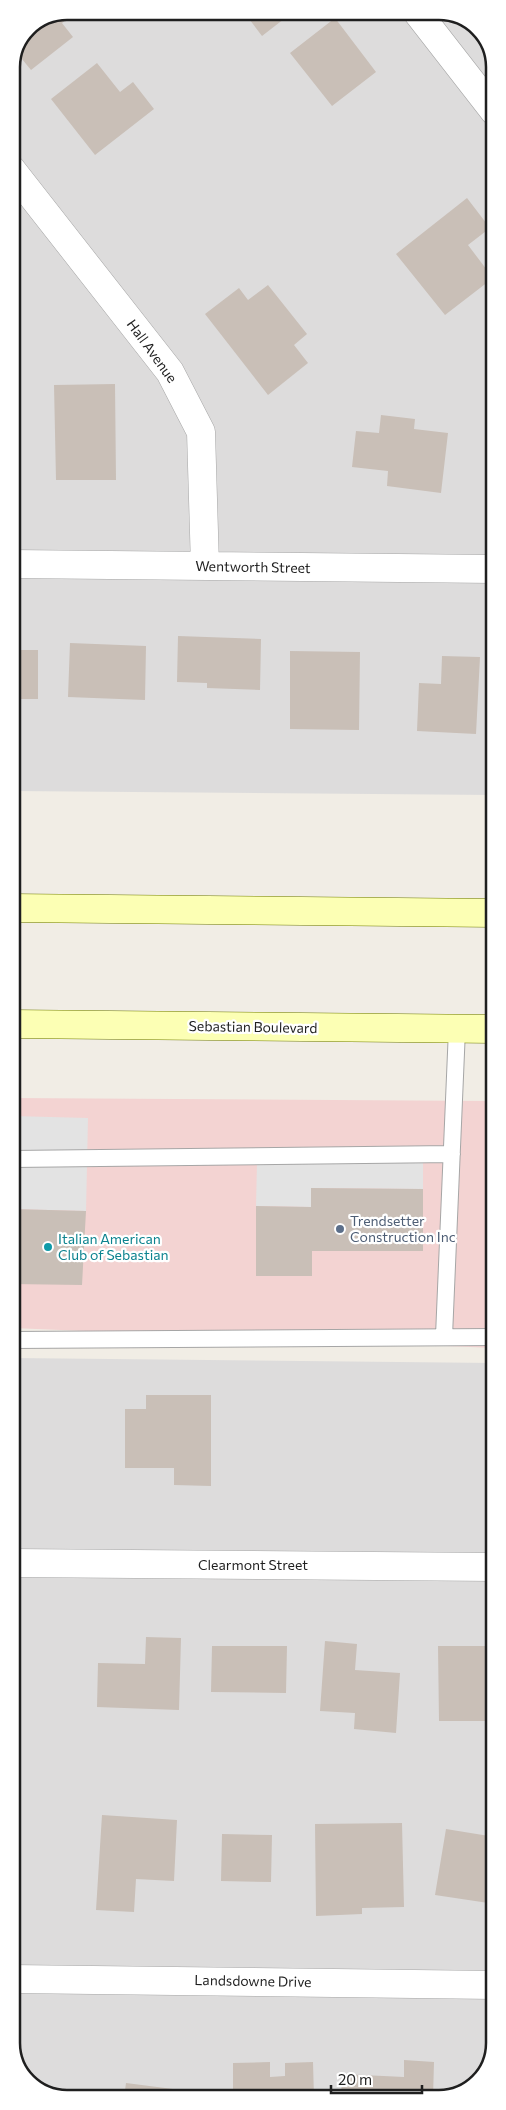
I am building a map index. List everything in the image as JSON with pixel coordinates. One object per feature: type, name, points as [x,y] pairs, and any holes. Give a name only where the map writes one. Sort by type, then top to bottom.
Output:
[{"type":"main road","points":[[20,908],[486,913]]},
{"type":"main road","name":"Sebastian Boulevard","points":[[20,1024],[486,1029]]},
{"type":"street","points":[[423,20],[486,101]]},
{"type":"street","name":"Hall Avenue","points":[[20,180],[170,372],[201,432],[206,566]]},
{"type":"street","name":"Wentworth Street","points":[[20,564],[486,569]]},
{"type":"street","name":"Clearmont Street","points":[[20,1563],[486,1567]]},
{"type":"street","name":"Landsdowne Drive","points":[[20,1979],[486,1984]]},
{"type":"lane","points":[[444,1336],[457,1029]]},
{"type":"lane","points":[[20,1159],[452,1154]]},
{"type":"lane","points":[[20,1340],[486,1337]]},
{"type":"shaded area","points":[[67,20],[442,20],[463,26],[480,43],[486,67],[486,795],[20,791],[20,67],[21,58],[28,41],[41,28],[58,21]]},
{"type":"shaded area","points":[[20,1098],[486,1101],[486,1348],[20,1328]]},
{"type":"shaded area","points":[[20,1116],[88,1118],[86,1211],[20,1209]]},
{"type":"shaded area","points":[[257,1162],[423,1163],[423,1189],[312,1188],[311,1207],[256,1206]]},
{"type":"shaded area","points":[[20,1358],[486,1363],[486,2043],[484,2058],[480,2067],[463,2084],[454,2088],[439,2090],[64,2090],[41,2082],[26,2067],[22,2058],[20,2043]]},
{"type":"building","points":[[66,20],[62,23],[73,37],[31,70],[21,58],[28,41],[41,28],[58,21]]},
{"type":"building","points":[[250,20],[283,20],[262,36]]},
{"type":"building","points":[[332,20],[337,20],[376,72],[332,106],[290,53]]},
{"type":"building","points":[[97,63],[120,92],[133,82],[154,109],[95,155],[51,99]]},
{"type":"building","points":[[467,198],[486,223],[486,231],[468,245],[486,269],[486,283],[445,315],[396,254]]},
{"type":"building","points":[[268,285],[307,334],[294,345],[308,363],[268,395],[205,314],[239,288],[248,300]]},
{"type":"building","points":[[115,384],[116,480],[56,480],[54,385]]},
{"type":"building","points":[[381,415],[415,419],[414,429],[448,433],[441,493],[387,486],[388,471],[352,467],[356,431],[379,433]]},
{"type":"building","points":[[178,636],[261,639],[260,690],[207,688],[207,683],[177,682]]},
{"type":"building","points":[[70,643],[146,646],[145,700],[68,697]]},
{"type":"building","points":[[20,650],[38,650],[38,699],[20,699]]},
{"type":"building","points":[[290,651],[360,652],[359,730],[290,729]]},
{"type":"building","points":[[442,656],[480,657],[476,734],[417,731],[419,683],[441,684]]},
{"type":"building","name":"Trendsetter Construction Inc","points":[[311,1188],[423,1189],[423,1251],[312,1251],[312,1276],[256,1276],[256,1206],[311,1207]]},
{"type":"building","points":[[486,1201],[486,1256],[485,1256]]},
{"type":"building","name":"Italian American Club of Sebastian","points":[[20,1209],[86,1211],[82,1285],[20,1284]]},
{"type":"building","points":[[146,1395],[211,1395],[211,1486],[174,1485],[174,1468],[125,1468],[125,1409],[146,1409]]},
{"type":"building","points":[[146,1637],[181,1638],[179,1710],[97,1707],[98,1663],[145,1664]]},
{"type":"building","points":[[325,1641],[357,1644],[355,1670],[400,1673],[396,1733],[354,1729],[355,1713],[320,1711]]},
{"type":"building","points":[[212,1646],[287,1646],[286,1693],[211,1692]]},
{"type":"building","points":[[438,1646],[486,1646],[486,1721],[439,1721]]},
{"type":"building","points":[[102,1815],[177,1820],[174,1881],[136,1879],[134,1912],[96,1910]]},
{"type":"building","points":[[402,1823],[404,1907],[362,1908],[362,1914],[316,1916],[315,1824]]},
{"type":"building","points":[[446,1829],[486,1836],[486,1903],[435,1895]]},
{"type":"building","points":[[222,1834],[272,1835],[271,1882],[221,1881]]},
{"type":"building","points":[[404,2060],[434,2062],[433,2090],[341,2090],[342,2074],[404,2077]]},
{"type":"building","points":[[270,2062],[270,2077],[285,2076],[285,2063],[313,2062],[314,2090],[233,2090],[233,2063]]},
{"type":"building","points":[[126,2083],[181,2090],[125,2090]]},
{"type":"place","name":"Trendsetter Construction Inc","points":[[340,1229]]},
{"type":"place","name":"Italian American Club of Sebastian","points":[[48,1247]]}]
